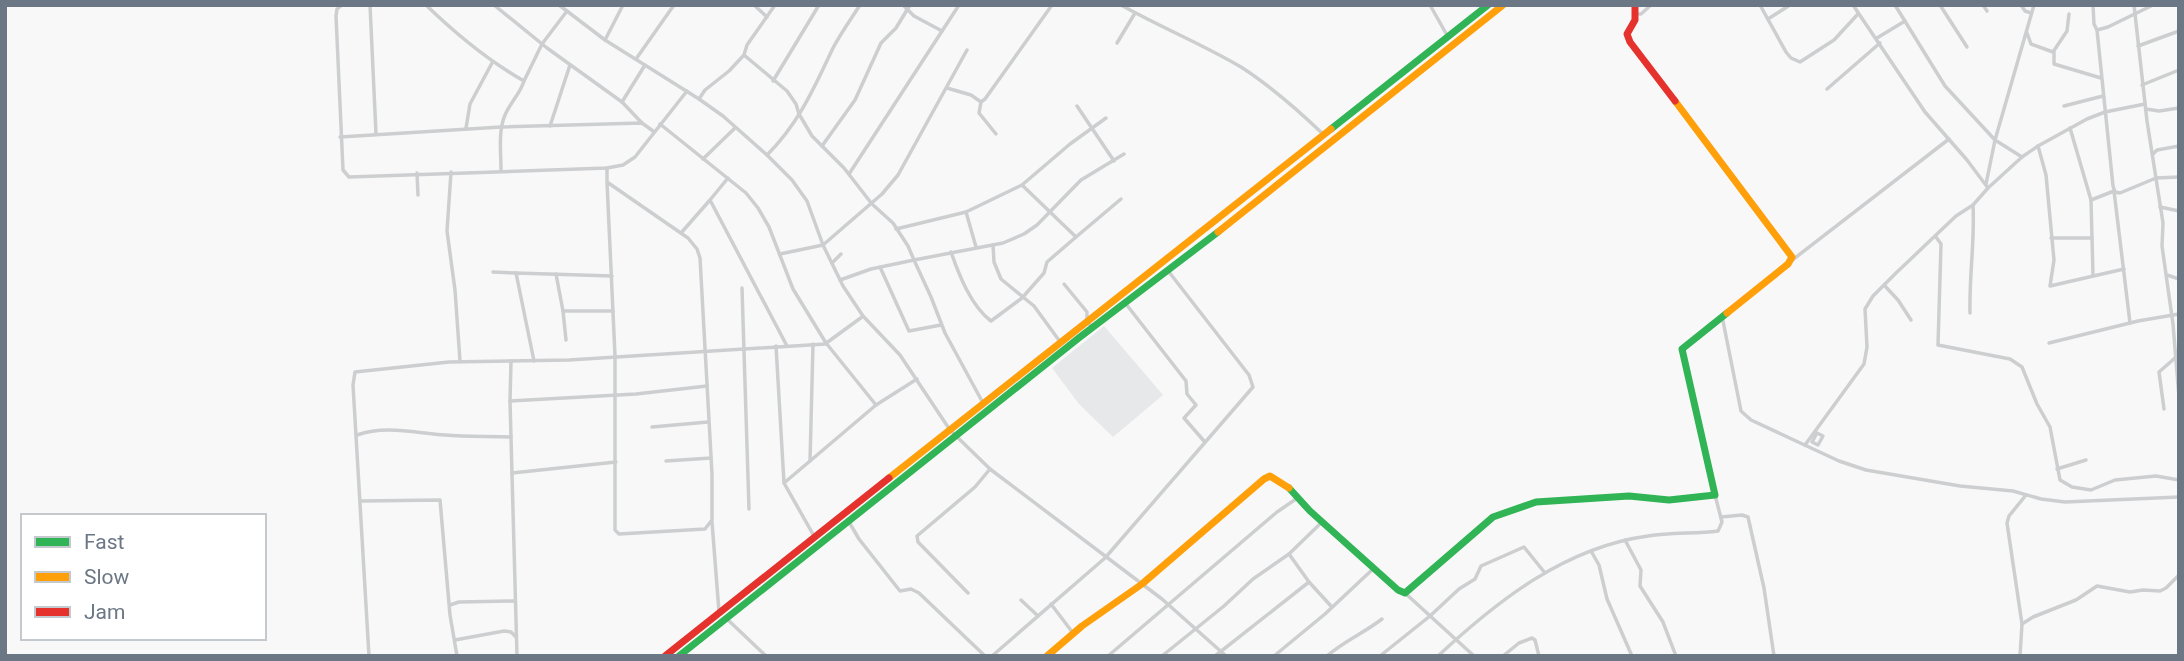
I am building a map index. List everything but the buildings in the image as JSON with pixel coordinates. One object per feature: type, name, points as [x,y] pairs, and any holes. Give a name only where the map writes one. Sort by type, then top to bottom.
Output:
[{"type":"main road","points":[[666,656],[849,522],[1060,342],[1169,271],[1503,5]]},
{"type":"main road","points":[[1047,656],[1142,584],[1267,477],[1274,477],[1284,483],[1296,499],[1398,590],[1405,593],[1493,517],[1522,505],[1629,496],[1669,500],[1715,495],[1682,348],[1791,261],[1790,254],[1630,42],[1628,31],[1636,14],[1635,5]]},
{"type":"main road","points":[[679,656],[814,536],[953,433],[1484,7]]},
{"type":"main road","points":[[1398,77],[1405,84]]},
{"type":"main road","points":[[807,542],[813,550]]},
{"type":"street","points":[[342,5],[335,16],[340,137],[343,170],[349,177],[607,168],[630,162],[687,91]]},
{"type":"street","points":[[370,5],[376,134]]},
{"type":"street","points":[[426,5],[492,63],[524,81]]},
{"type":"street","points":[[494,5],[622,102],[642,123],[654,131]]},
{"type":"street","points":[[559,5],[605,40],[699,99],[736,128],[792,180],[807,201],[839,280],[863,316],[900,355],[953,433],[990,469],[1142,584],[1226,656]]},
{"type":"street","points":[[605,40],[623,5]]},
{"type":"street","points":[[636,59],[674,5]]},
{"type":"street","points":[[754,5],[767,17]]},
{"type":"street","points":[[699,99],[705,90],[744,55],[747,45],[775,5]]},
{"type":"street","points":[[773,81],[819,5]]},
{"type":"street","points":[[766,155],[787,134],[839,37],[860,5]]},
{"type":"street","points":[[849,174],[959,5]]},
{"type":"street","points":[[996,134],[979,113],[981,102],[993,90],[1052,5]]},
{"type":"street","points":[[1121,5],[1242,68],[1324,135]]},
{"type":"street","points":[[1430,5],[1446,28],[1448,37]]},
{"type":"street","points":[[1636,14],[1641,14],[1651,5]]},
{"type":"street","points":[[1760,5],[1786,52],[1800,62],[1834,40],[1858,14]]},
{"type":"street","points":[[1768,19],[1790,5]]},
{"type":"street","points":[[1853,5],[1925,112],[1987,186]]},
{"type":"street","points":[[1895,5],[1945,86],[1995,140],[2022,157]]},
{"type":"street","points":[[1940,5],[1967,47]]},
{"type":"street","points":[[1983,5],[1987,11]]},
{"type":"street","points":[[2021,5],[2031,13]]},
{"type":"street","points":[[1987,186],[1995,140],[2018,69],[2034,5]]},
{"type":"street","points":[[2093,5],[2130,323]]},
{"type":"street","points":[[2134,5],[2145,107],[2163,223],[2162,246],[2172,314],[2179,397]]},
{"type":"street","points":[[2097,30],[2154,5]]},
{"type":"street","points":[[822,146],[855,100],[881,43],[896,28],[907,6],[914,16],[942,31]]},
{"type":"street","points":[[501,170],[501,127],[505,113],[521,91],[542,44],[567,11]]},
{"type":"street","points":[[1117,43],[1135,13]]},
{"type":"street","points":[[2069,14],[2067,32],[2054,51],[2054,64],[2101,78]]},
{"type":"street","points":[[1827,89],[1878,41],[1905,21]]},
{"type":"street","points":[[2027,27],[2031,44],[2054,51]]},
{"type":"street","points":[[2138,46],[2179,32]]},
{"type":"street","points":[[780,254],[823,245],[872,204],[898,175],[967,50]]},
{"type":"street","points":[[744,55],[793,97],[812,136],[892,223],[908,246],[932,296],[942,325],[984,405]]},
{"type":"street","points":[[466,129],[470,104],[492,63]]},
{"type":"street","points":[[550,126],[570,65]]},
{"type":"street","points":[[622,102],[645,65]]},
{"type":"street","points":[[2143,85],[2179,70]]},
{"type":"street","points":[[947,88],[971,95],[981,102]]},
{"type":"street","points":[[2064,106],[2103,96]]},
{"type":"street","points":[[1077,106],[1114,161]]},
{"type":"street","points":[[1805,445],[1864,364],[1867,347],[1865,309],[1884,285],[1956,216],[1973,205],[1987,186],[2038,146],[2105,113],[2145,107],[2159,111],[2179,108]]},
{"type":"street","points":[[896,229],[966,212],[1022,185],[1070,144],[1106,118]]},
{"type":"street","points":[[340,137],[501,127],[642,123]]},
{"type":"street","points":[[660,124],[746,193],[758,208],[793,289],[827,343],[876,405]]},
{"type":"street","points":[[702,159],[736,128]]},
{"type":"street","points":[[2070,128],[2091,200],[2093,275]]},
{"type":"street","points":[[1791,261],[1949,139]]},
{"type":"street","points":[[2038,146],[2046,176],[2054,260],[2050,286],[2124,269]]},
{"type":"street","points":[[2151,148],[2157,150],[2179,146]]},
{"type":"street","points":[[2153,154],[2157,150]]},
{"type":"street","points":[[839,280],[880,267],[993,245],[1024,234],[1037,225],[1081,180],[1124,154]]},
{"type":"street","points":[[607,168],[615,356],[616,532],[705,529],[713,537]]},
{"type":"street","points":[[451,172],[447,231],[460,361]]},
{"type":"street","points":[[417,173],[418,195]]},
{"type":"street","points":[[2091,200],[2115,191],[2120,193],[2156,178],[2179,177]]},
{"type":"street","points":[[681,233],[728,178]]},
{"type":"street","points":[[607,182],[681,233],[697,249],[700,258],[706,350],[713,537],[722,615],[766,656]]},
{"type":"street","points":[[1022,185],[1076,237]]},
{"type":"street","points":[[951,252],[958,273],[991,321],[1022,298],[1044,273],[1047,262],[1121,199]]},
{"type":"street","points":[[710,200],[787,346]]},
{"type":"street","points":[[1970,313],[1971,261],[1974,246],[1973,205]]},
{"type":"street","points":[[2161,207],[2179,211]]},
{"type":"street","points":[[966,212],[976,248]]},
{"type":"street","points":[[1936,237],[1941,244],[1938,345],[2010,359],[2022,367],[2050,427],[2060,480],[2072,487],[2091,489],[2115,480],[2156,476],[2179,480]]},
{"type":"street","points":[[2050,238],[2092,238]]},
{"type":"street","points":[[993,245],[994,262],[1001,279],[1034,306],[1060,342]]},
{"type":"street","points":[[832,263],[841,254]]},
{"type":"street","points":[[880,267],[909,331],[942,325]]},
{"type":"street","points":[[992,656],[1105,558],[1237,407],[1253,385],[1169,271]]},
{"type":"street","points":[[493,272],[612,276]]},
{"type":"street","points":[[516,273],[534,361]]},
{"type":"street","points":[[556,274],[566,340]]},
{"type":"street","points":[[2166,275],[2179,279]]},
{"type":"street","points":[[1064,284],[1087,312],[1090,324]]},
{"type":"street","points":[[1884,285],[1911,320]]},
{"type":"street","points":[[742,288],[749,509]]},
{"type":"street","points":[[1125,302],[1186,381],[1187,394],[1196,405],[1184,418],[1205,442]]},
{"type":"street","points":[[563,311],[613,311]]},
{"type":"street","points":[[2049,343],[2179,314]]},
{"type":"street","points":[[369,656],[355,372],[361,369],[460,361],[534,361],[827,343],[863,316]]},
{"type":"street","points":[[1722,316],[1741,411],[1751,421],[1851,467],[1960,486],[2013,491],[2065,502],[2179,497]]},
{"type":"street","points":[[810,461],[813,344]]},
{"type":"street","points":[[776,346],[784,483],[814,536]]},
{"type":"street","points":[[2164,409],[2159,372],[2175,358]]},
{"type":"street","points":[[511,361],[517,656]]},
{"type":"street","points":[[784,483],[876,405],[917,379]]},
{"type":"street","points":[[510,401],[707,386]]},
{"type":"street","points":[[652,427],[708,422]]},
{"type":"street","points":[[357,435],[400,429],[445,435],[511,437]]},
{"type":"street","points":[[666,461],[711,458]]},
{"type":"street","points":[[2057,469],[2086,460]]},
{"type":"street","points":[[512,473],[616,462]]},
{"type":"street","points":[[968,593],[918,542],[917,537],[975,487],[990,469]]},
{"type":"street","points":[[1438,656],[1495,606],[1545,573],[1591,551],[1651,535],[1718,531],[1722,526],[1715,495]]},
{"type":"street","points":[[2020,656],[2022,624],[2007,523],[2009,516],[2026,495]]},
{"type":"street","points":[[361,501],[439,499],[457,656]]},
{"type":"street","points":[[1108,656],[1277,512],[1296,499]]},
{"type":"street","points":[[1721,517],[1748,517],[1764,588],[1774,656]]},
{"type":"street","points":[[705,529],[712,520]]},
{"type":"street","points":[[849,522],[900,591],[911,589],[919,593],[985,656]]},
{"type":"street","points":[[1162,656],[1253,579],[1289,554],[1322,522]]},
{"type":"street","points":[[1625,540],[1641,570],[1640,586],[1663,622],[1676,656]]},
{"type":"street","points":[[1380,656],[1459,589],[1475,579],[1481,566],[1521,548],[1527,549],[1545,573]]},
{"type":"street","points":[[1591,551],[1600,565],[1607,599],[1632,656]]},
{"type":"street","points":[[1289,554],[1309,582],[1332,607]]},
{"type":"street","points":[[1273,656],[1374,568]]},
{"type":"street","points":[[2022,624],[2076,600],[2097,586],[2124,592],[2160,591],[2166,589],[2179,575]]},
{"type":"street","points":[[1215,656],[1309,582]]},
{"type":"street","points":[[1405,593],[1474,656]]},
{"type":"street","points":[[1021,600],[1038,615]]},
{"type":"street","points":[[450,605],[459,602],[515,601]]},
{"type":"street","points":[[1051,604],[1074,634]]},
{"type":"street","points":[[1327,656],[1345,641],[1361,634],[1382,619]]},
{"type":"street","points":[[454,640],[504,631],[511,632],[516,637]]},
{"type":"street","points":[[1503,656],[1519,643],[1532,638],[1539,656]]},
{"type":"shaded area","points":[[1104,326],[1163,395],[1113,437],[1079,404],[1052,368]]},
{"type":"traffic: fast","points":[[1331,129],[1488,5]]},
{"type":"traffic: fast","points":[[679,656],[1080,337],[1218,232]]},
{"type":"traffic: fast","points":[[1289,488],[1310,511],[1398,590],[1405,593],[1493,517],[1536,502],[1629,496],[1669,500],[1715,495],[1682,349],[1727,313]]},
{"type":"traffic: slow","points":[[1218,232],[1503,5]]},
{"type":"traffic: slow","points":[[1675,101],[1792,257],[1788,264],[1727,313]]},
{"type":"traffic: slow","points":[[889,478],[1331,129]]},
{"type":"traffic: slow","points":[[1047,656],[1082,626],[1142,584],[1264,479],[1270,476],[1289,488]]},
{"type":"traffic: jam","points":[[1635,5],[1635,20],[1627,34],[1630,42],[1675,101]]},
{"type":"traffic: jam","points":[[665,656],[889,478]]}]
